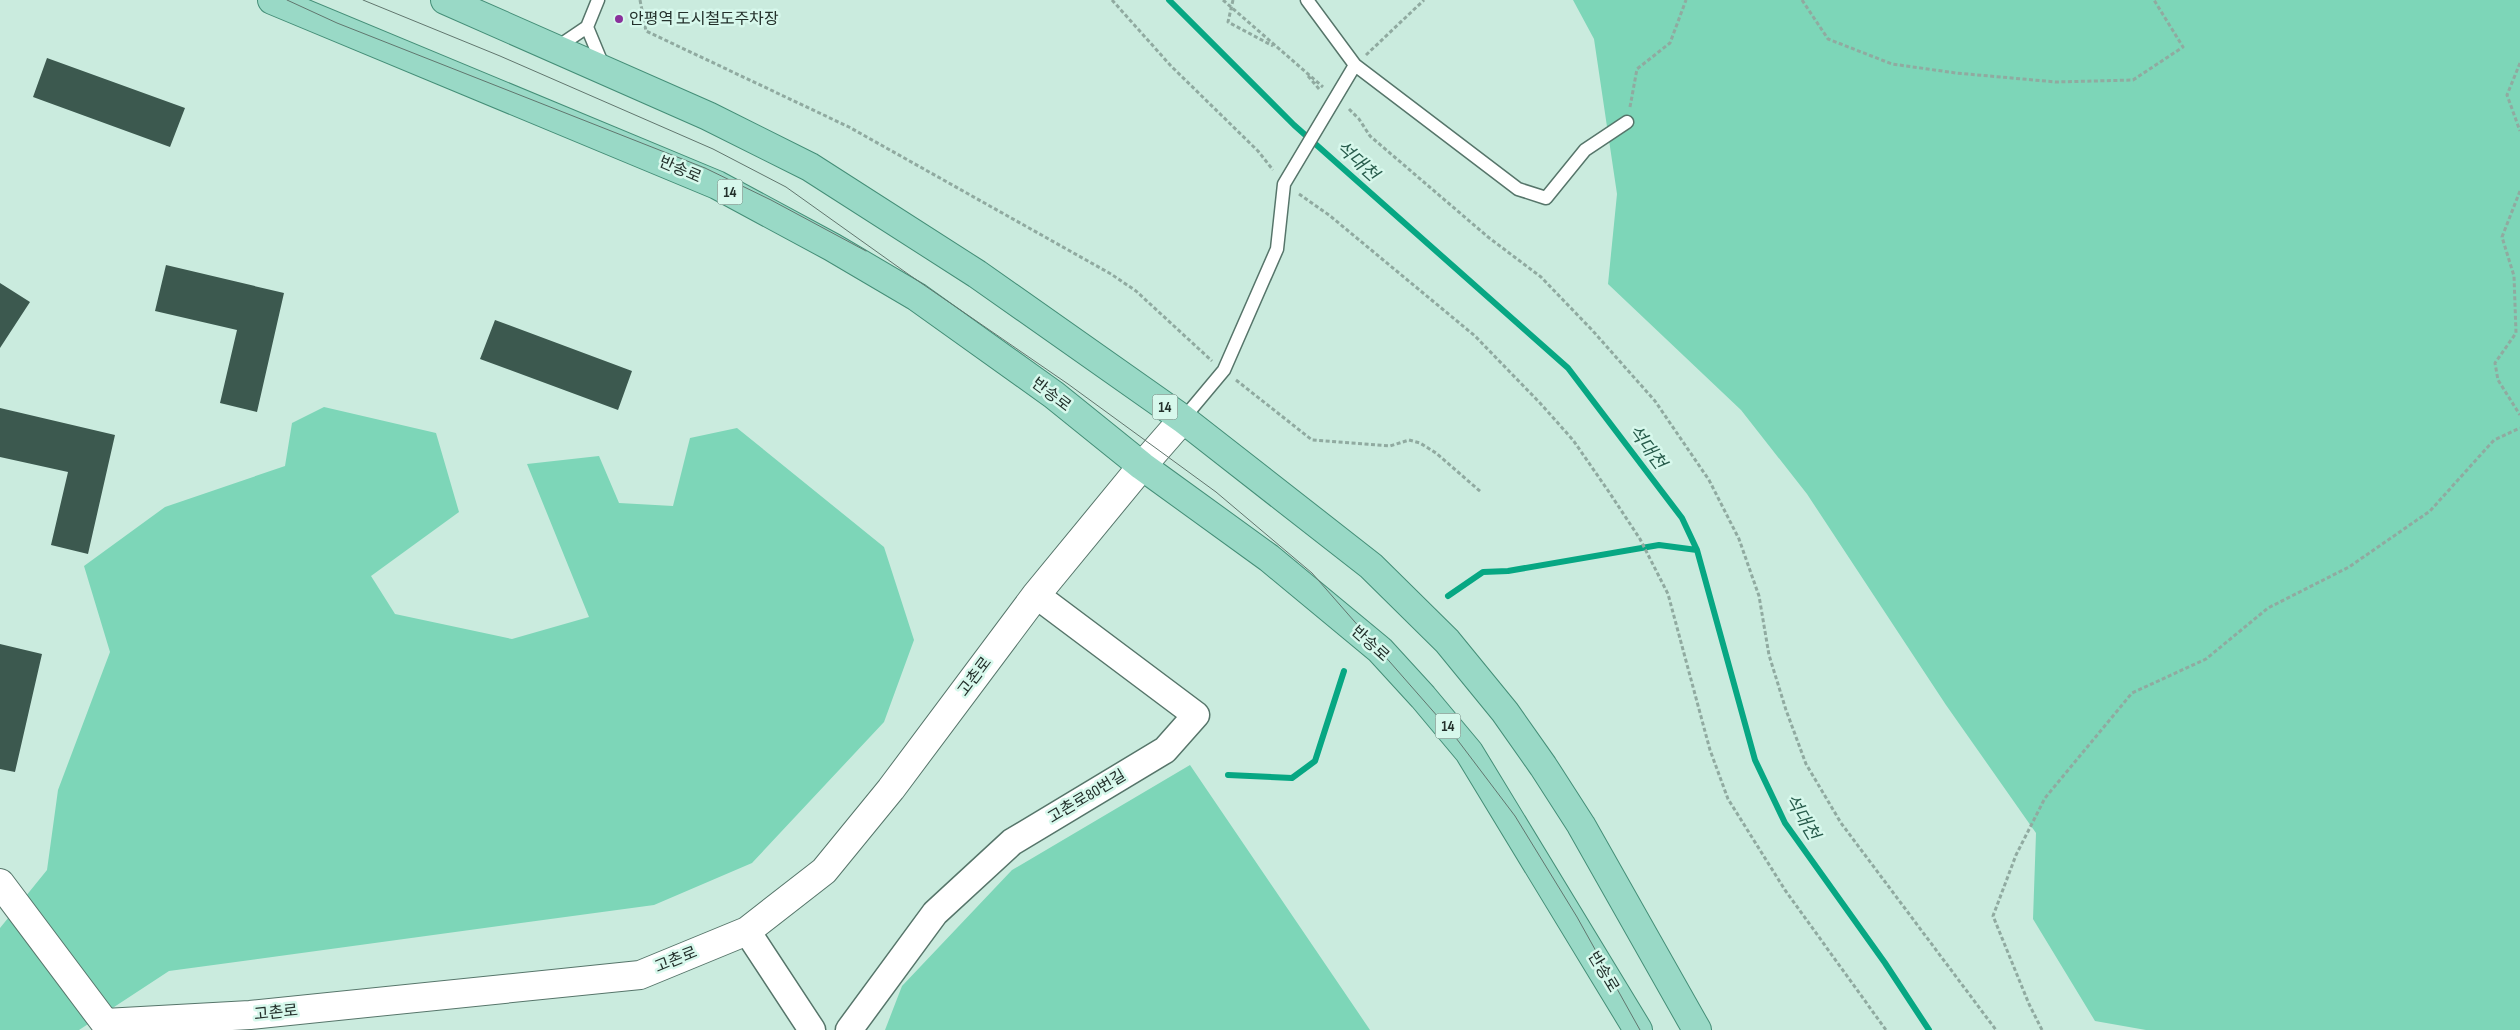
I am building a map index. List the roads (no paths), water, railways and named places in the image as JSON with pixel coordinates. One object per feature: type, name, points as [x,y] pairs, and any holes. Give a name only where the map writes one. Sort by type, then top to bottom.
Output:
[{"type":"main road","name":"반송로","points":[[272,0],[530,106],[726,190],[832,247],[917,297],[1054,396],[1142,466],[1269,558],[1380,650],[1469,752],[1638,1030]]},
{"type":"main road","name":"14","points":[[445,0],[708,116],[810,167],[976,274],[1183,419],[1371,566],[1447,641],[1505,712],[1581,825],[1697,1030]]},
{"type":"street","name":"고촌로","points":[[4,897],[97,1026],[250,1016],[640,975],[747,931],[824,871],[891,789],[1036,595],[1183,419]]},
{"type":"street","name":"고촌로80번길","points":[[849,1030],[935,913],[1012,842],[1165,750],[1196,715],[1036,595]]},
{"type":"street","points":[[747,931],[812,1030]]},
{"type":"lane","points":[[556,48],[587,27],[598,0]]},
{"type":"lane","points":[[1307,0],[1355,65],[1518,189],[1546,198],[1585,150],[1627,122]]},
{"type":"lane","points":[[587,27],[605,70]]},
{"type":"lane","points":[[1183,419],[1224,370],[1278,249],[1284,184],[1290,171],[1355,65]]},
{"type":"waterway","name":"석대천","points":[[1169,0],[1294,125],[1568,368],[1682,518],[1697,550],[1755,760],[1785,823],[1885,963],[1929,1030]]},
{"type":"waterway","points":[[1448,596],[1483,572],[1508,571],[1659,545],[1697,550]]},
{"type":"waterway","points":[[1228,775],[1292,778],[1315,761],[1344,671]]},
{"type":"tram line","points":[[287,0],[337,23],[705,168],[771,200],[866,251]]},
{"type":"tram line","points":[[363,0],[500,56],[713,149],[786,187],[1068,384],[1216,492],[1312,573],[1453,734],[1515,816],[1577,917],[1640,1030]]},
{"type":"place","name":"안평역 도시철도주차장","points":[[619,19]]}]
